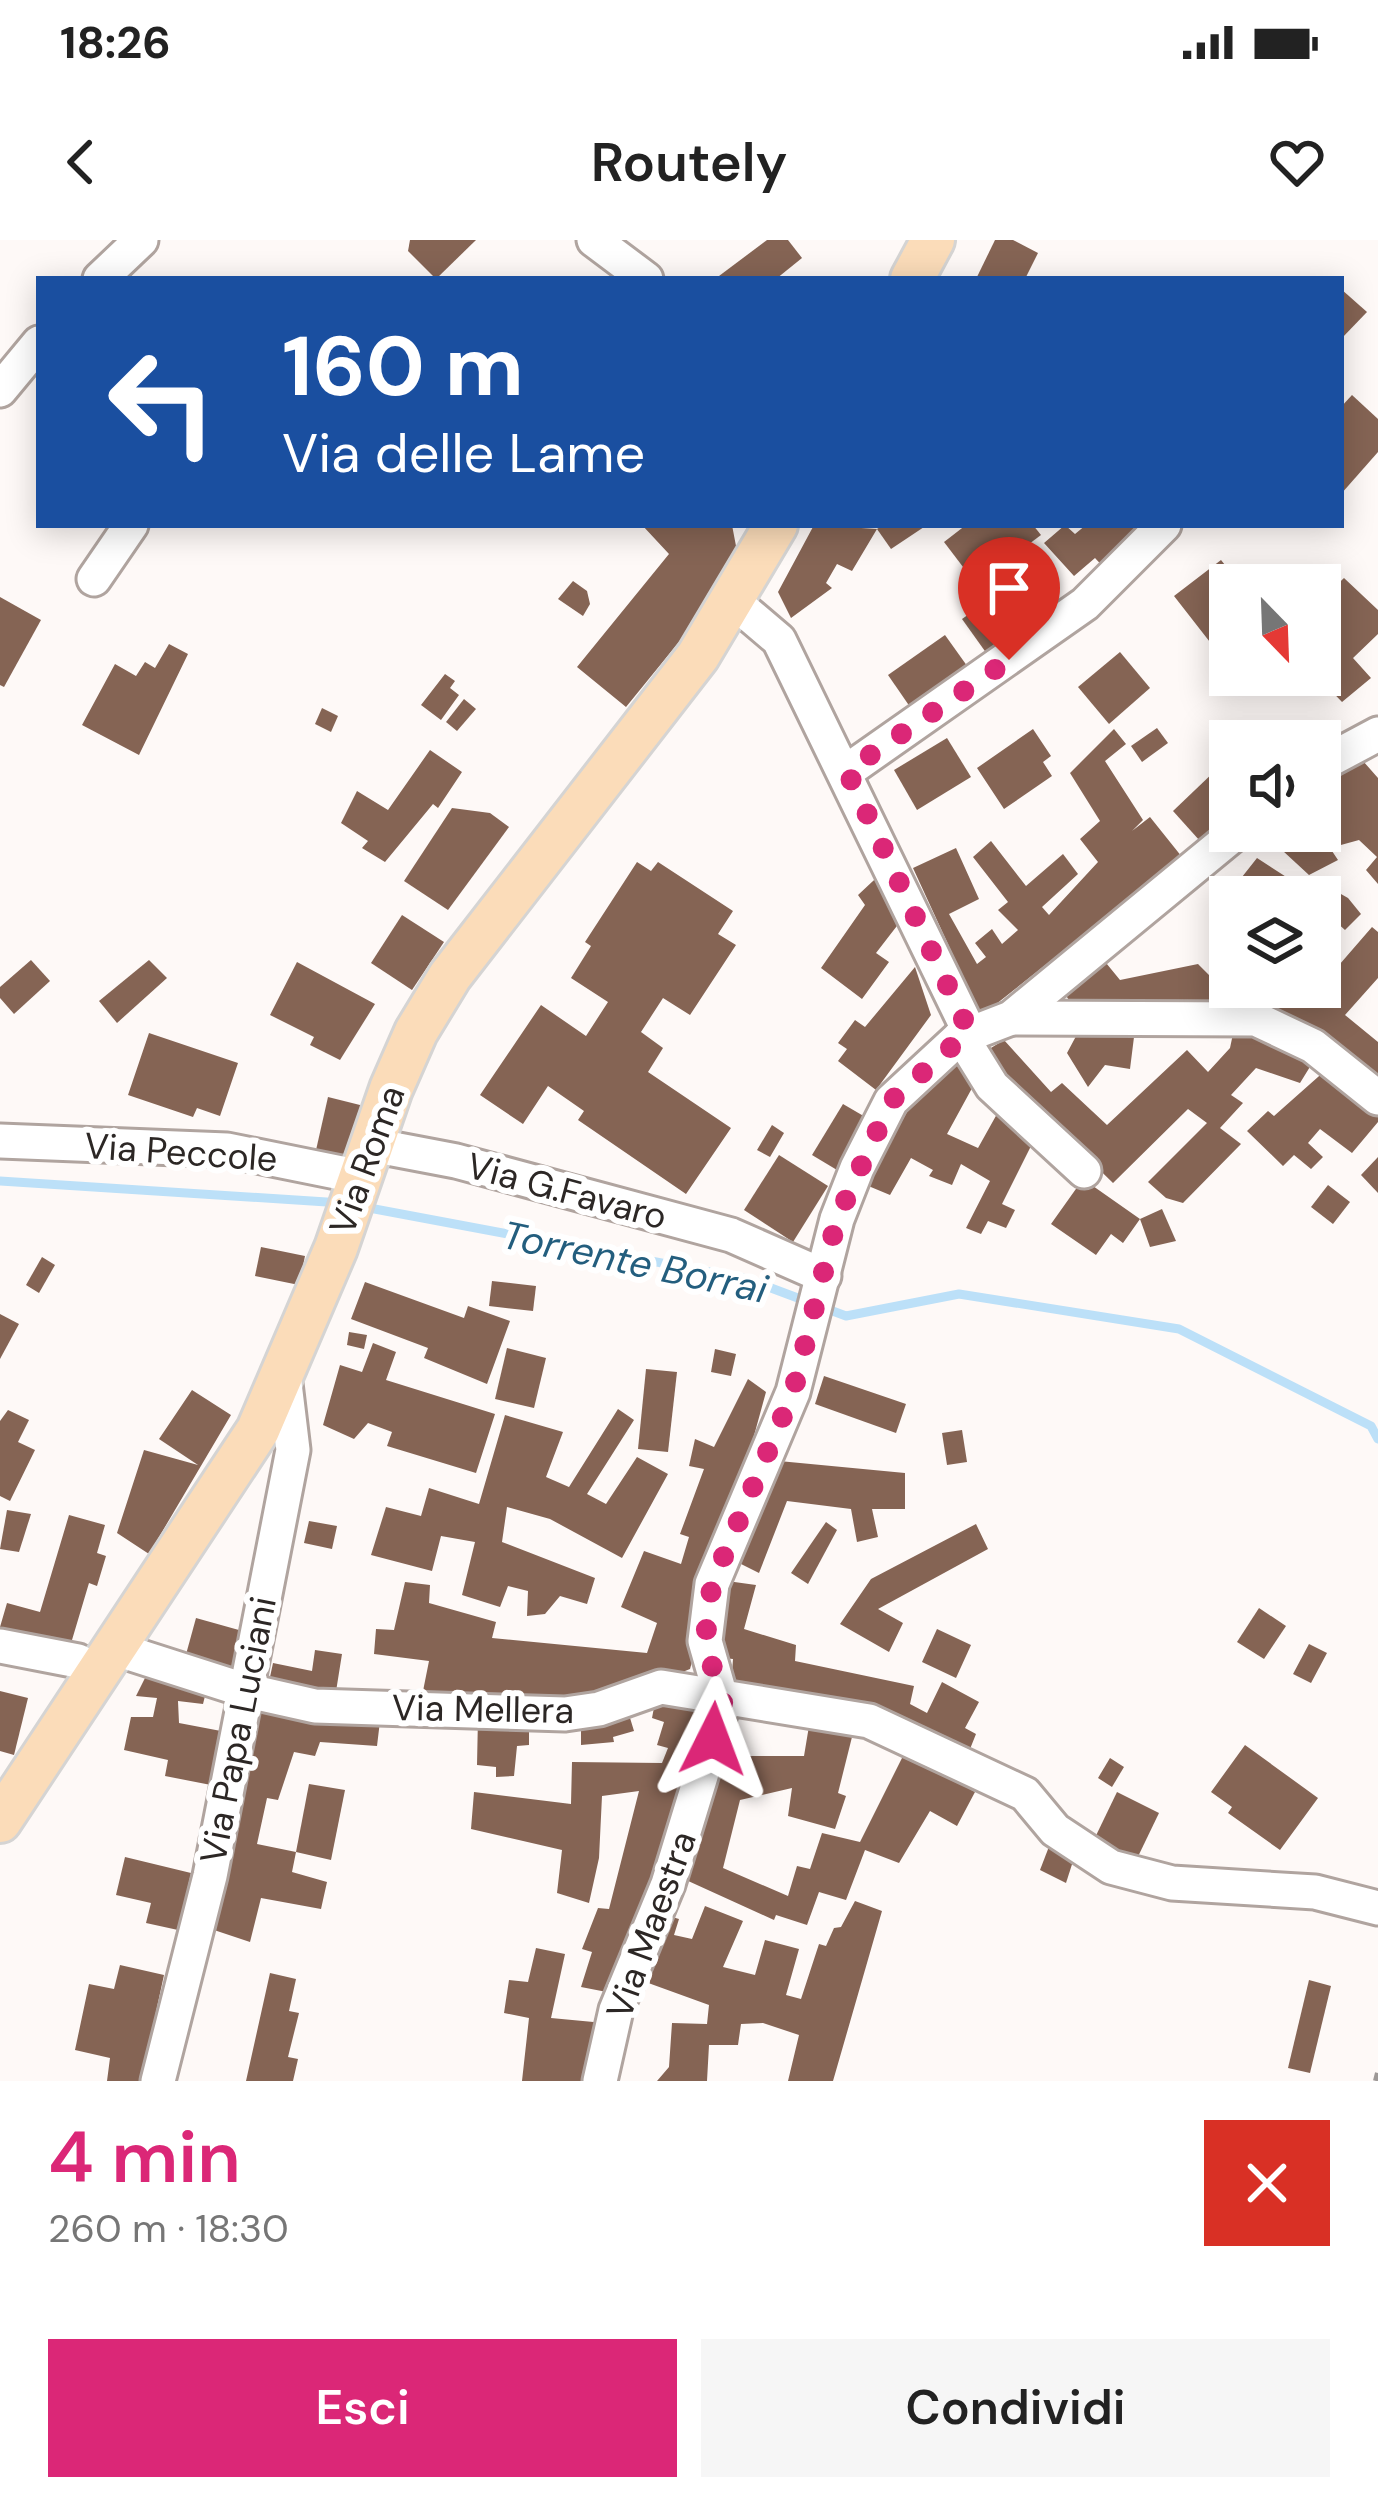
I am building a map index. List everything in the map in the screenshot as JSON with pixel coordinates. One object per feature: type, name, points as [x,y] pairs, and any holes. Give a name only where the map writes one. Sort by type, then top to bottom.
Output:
[{"type":"main road","points":[[914,276],[933,240]]},
{"type":"main road","name":"Via Roma","points":[[0,1821],[242,1457],[284,1375],[336,1248],[416,1032],[450,976],[662,705],[733,601],[770,528]]},
{"type":"street","points":[[103,276],[141,240]]},
{"type":"street","points":[[594,240],[642,276]]},
{"type":"street","points":[[0,390],[36,355]]},
{"type":"street","points":[[94,579],[129,528]]},
{"type":"street","points":[[847,771],[1084,604],[1161,528]]},
{"type":"street","points":[[733,601],[779,640],[847,771],[992,1086],[1084,1171]]},
{"type":"street","points":[[1341,754],[1378,734]]},
{"type":"street","name":"Via Maestra","points":[[600,2081],[616,2010],[694,1808],[723,1704],[705,1641],[712,1584],[793,1392],[837,1219],[891,1101],[965,1034],[1011,1018],[1213,852]]},
{"type":"street","points":[[1011,1018],[1256,1019],[1313,1046],[1378,1098]]},
{"type":"street","name":"Via Peccole","points":[[0,1141],[227,1150],[363,1170]]},
{"type":"street","name":"Via G.Favaro","points":[[363,1170],[456,1161],[730,1235],[821,1285]]},
{"type":"street","name":"Via Papa Luciani","points":[[158,2081],[210,1876],[293,1450],[284,1375]]},
{"type":"street","name":"Via Mellera","points":[[0,1646],[108,1661],[315,1706],[565,1714],[598,1709],[661,1687],[869,1720],[1025,1793],[1054,1830],[1111,1867],[1172,1882],[1315,1892],[1378,1907]]},
{"type":"building","points":[[410,240],[476,240],[439,276],[433,276],[408,251]]},
{"type":"building","points":[[767,240],[788,240],[802,258],[780,276],[719,276]]},
{"type":"building","points":[[995,240],[1013,240],[1038,253],[1026,276],[977,276]]},
{"type":"building","points":[[1344,292],[1367,312],[1344,336]]},
{"type":"building","points":[[1352,395],[1378,419],[1378,452],[1344,491],[1344,404]]},
{"type":"building","points":[[645,528],[733,528],[740,567],[626,707],[577,667],[669,554]]},
{"type":"building","points":[[812,528],[877,529],[852,571],[837,564],[826,583],[832,588],[791,618],[778,592]]},
{"type":"building","points":[[878,528],[922,528],[891,549]]},
{"type":"building","points":[[962,528],[1035,528],[1041,535],[976,584],[944,542]]},
{"type":"building","points":[[1062,528],[1075,534],[1082,528],[1143,528],[1109,573],[1095,558],[1074,576],[1044,543]]},
{"type":"building","points":[[1209,569],[1209,641],[1174,596]]},
{"type":"building","points":[[1344,578],[1378,610],[1378,634],[1353,658],[1371,678],[1342,702],[1336,696],[1341,696]]},
{"type":"building","points":[[1017,580],[1047,621],[992,661],[962,619]]},
{"type":"building","points":[[573,581],[587,591],[590,604],[583,616],[558,599]]},
{"type":"building","points":[[0,597],[41,620],[4,687],[0,685]]},
{"type":"building","points":[[945,635],[975,677],[917,717],[888,675]]},
{"type":"building","points":[[169,644],[188,654],[139,755],[82,725],[115,664],[136,676],[145,662],[155,668]]},
{"type":"building","points":[[1120,652],[1150,688],[1109,724],[1078,687]]},
{"type":"building","points":[[445,674],[455,681],[450,688],[459,695],[441,720],[421,705]]},
{"type":"building","points":[[464,699],[476,709],[457,731],[446,722]]},
{"type":"building","points":[[322,708],[338,716],[331,732],[315,724]]},
{"type":"building","points":[[1157,728],[1168,743],[1142,762],[1131,746]]},
{"type":"building","points":[[1033,729],[1051,756],[1043,762],[1052,776],[1004,809],[977,768]]},
{"type":"building","points":[[1114,729],[1126,744],[1105,761],[1143,820],[1132,831],[1150,817],[1182,857],[981,1016],[913,868],[956,848],[979,899],[949,914],[977,964],[986,957],[975,943],[992,929],[1002,944],[1018,930],[998,910],[1008,902],[973,857],[991,841],[1026,886],[1063,854],[1078,874],[1042,907],[1049,915],[1098,862],[1080,839],[1100,821],[1070,773]]},
{"type":"building","points":[[947,738],[971,777],[917,810],[894,770]]},
{"type":"building","points":[[430,750],[462,772],[438,808],[433,804],[385,862],[362,848],[368,841],[341,823],[357,791],[388,810]]},
{"type":"building","points":[[1363,761],[1378,778],[1378,884],[1366,870],[1377,857],[1359,840],[1341,845],[1341,775]]},
{"type":"building","points":[[1209,777],[1209,834],[1200,841],[1173,811]]},
{"type":"building","points":[[452,808],[490,813],[509,827],[448,910],[404,881]]},
{"type":"building","points":[[1284,852],[1333,852],[1338,860],[1309,875]]},
{"type":"building","points":[[1257,858],[1285,876],[1243,876]]},
{"type":"building","points":[[637,862],[651,871],[658,862],[733,911],[718,934],[736,945],[690,1015],[663,998],[641,1032],[663,1048],[648,1072],[731,1128],[686,1194],[578,1120],[584,1111],[548,1086],[523,1124],[480,1095],[541,1005],[586,1036],[608,1002],[571,978],[591,946],[585,942]]},
{"type":"building","points":[[888,867],[910,909],[876,953],[889,962],[862,999],[821,968],[865,905],[858,895]]},
{"type":"building","points":[[1341,894],[1361,914],[1345,930],[1341,926]]},
{"type":"building","points":[[402,915],[444,942],[412,990],[371,963]]},
{"type":"building","points":[[1372,927],[1378,932],[1378,978],[1345,1015],[1378,1042],[1378,1081],[1266,1015],[1272,1008],[1341,1008],[1341,963]]},
{"type":"building","points":[[1102,958],[1120,980],[1198,964],[1209,975],[1209,1008],[1250,1008],[1245,1012],[1078,1013],[1062,990]]},
{"type":"building","points":[[31,960],[50,981],[14,1014],[0,998],[0,987]]},
{"type":"building","points":[[149,960],[167,978],[117,1023],[99,1001]]},
{"type":"building","points":[[297,962],[375,1004],[340,1060],[310,1045],[314,1037],[270,1015]]},
{"type":"building","points":[[915,967],[931,1015],[876,1090],[838,1061],[847,1049],[838,1043],[855,1020],[865,1027]]},
{"type":"building","points":[[1082,1025],[1135,1029],[1130,1069],[1105,1065],[1088,1087],[1067,1053]]},
{"type":"building","points":[[1234,1029],[1316,1057],[1300,1083],[1256,1068],[1231,1095],[1243,1103],[1220,1128],[1241,1144],[1183,1203],[1166,1198],[1148,1182],[1207,1123],[1188,1109],[1113,1183],[981,1054],[1004,1040],[1051,1092],[1062,1083],[1107,1125],[1187,1050],[1208,1072],[1230,1048]]},
{"type":"building","points":[[149,1033],[238,1063],[220,1116],[197,1108],[193,1117],[128,1095]]},
{"type":"building","points":[[965,1056],[977,1079],[947,1134],[978,1148],[1002,1105],[1036,1136],[1002,1204],[1015,1210],[1006,1228],[988,1221],[981,1234],[966,1228],[990,1181],[961,1164],[952,1185],[929,1176],[933,1170],[911,1158],[890,1195],[866,1185],[907,1112]]},
{"type":"building","points":[[1327,1069],[1378,1101],[1378,1122],[1352,1153],[1320,1129],[1308,1143],[1323,1157],[1311,1169],[1294,1155],[1283,1166],[1247,1131],[1268,1111],[1274,1116]]},
{"type":"building","points":[[328,1097],[364,1106],[349,1167],[314,1159]]},
{"type":"building","points":[[843,1104],[867,1118],[837,1170],[812,1155]]},
{"type":"building","points":[[772,1125],[784,1133],[770,1157],[757,1150]]},
{"type":"building","points":[[779,1155],[828,1186],[793,1242],[744,1210]]},
{"type":"building","points":[[1378,1157],[1378,1193],[1361,1175]]},
{"type":"building","points":[[1083,1179],[1140,1219],[1123,1243],[1111,1234],[1096,1255],[1051,1224]]},
{"type":"building","points":[[1328,1185],[1350,1202],[1333,1224],[1311,1207]]},
{"type":"building","points":[[1162,1209],[1176,1241],[1150,1247],[1140,1219]]},
{"type":"building","points":[[261,1247],[305,1256],[299,1285],[255,1276]]},
{"type":"building","points":[[42,1257],[55,1265],[39,1293],[26,1285]]},
{"type":"building","points":[[492,1281],[536,1286],[533,1311],[489,1306]]},
{"type":"building","points":[[365,1282],[464,1318],[468,1306],[510,1321],[487,1384],[424,1358],[428,1348],[351,1319]]},
{"type":"building","points":[[0,1314],[19,1324],[0,1359]]},
{"type":"building","points":[[349,1332],[367,1335],[364,1349],[347,1345]]},
{"type":"building","points":[[373,1343],[396,1352],[386,1380],[495,1414],[476,1473],[387,1446],[392,1432],[368,1423],[354,1439],[323,1425],[340,1365],[362,1372]]},
{"type":"building","points":[[507,1348],[546,1358],[534,1408],[495,1399]]},
{"type":"building","points":[[715,1349],[736,1354],[731,1376],[711,1372]]},
{"type":"building","points":[[646,1369],[677,1372],[668,1452],[638,1449]]},
{"type":"building","points":[[824,1376],[906,1404],[896,1433],[815,1404]]},
{"type":"building","points":[[748,1379],[766,1392],[690,1669],[610,1701],[422,1696],[429,1661],[374,1654],[376,1629],[394,1630],[405,1582],[430,1585],[429,1603],[496,1622],[492,1638],[647,1653],[657,1623],[621,1607],[644,1551],[681,1564],[689,1537],[680,1534],[704,1469],[689,1466],[695,1439],[714,1447]]},
{"type":"building","points":[[192,1390],[231,1415],[149,1554],[117,1533],[144,1450],[198,1465],[159,1439]]},
{"type":"building","points":[[618,1409],[634,1420],[587,1494],[606,1504],[637,1457],[668,1474],[622,1558],[550,1519],[507,1507],[502,1542],[595,1578],[587,1604],[560,1596],[545,1614],[527,1616],[528,1591],[508,1586],[500,1607],[462,1595],[475,1542],[441,1536],[432,1571],[371,1555],[386,1507],[421,1516],[429,1488],[479,1504],[505,1415],[563,1432],[546,1477],[569,1487]]},
{"type":"building","points":[[8,1410],[29,1420],[18,1442],[35,1450],[10,1501],[0,1496],[0,1421]]},
{"type":"building","points":[[962,1430],[967,1462],[947,1465],[942,1433]]},
{"type":"building","points":[[779,1461],[905,1473],[905,1509],[872,1509],[878,1537],[857,1542],[851,1509],[787,1501],[759,1573],[729,1558],[759,1490],[770,1490]]},
{"type":"building","points":[[7,1510],[31,1514],[19,1552],[0,1549]]},
{"type":"building","points":[[69,1515],[105,1525],[97,1553],[106,1556],[97,1586],[89,1583],[69,1650],[0,1627],[7,1603],[40,1612]]},
{"type":"building","points":[[309,1521],[337,1526],[332,1549],[304,1543]]},
{"type":"building","points":[[826,1522],[837,1530],[808,1584],[791,1573]]},
{"type":"building","points":[[976,1524],[988,1549],[878,1609],[903,1623],[889,1652],[840,1624],[871,1579]]},
{"type":"building","points":[[720,1580],[756,1585],[744,1629],[796,1645],[795,1661],[914,1686],[910,1704],[927,1713],[942,1682],[979,1702],[965,1728],[976,1734],[968,1754],[943,1774],[975,1792],[957,1826],[930,1811],[899,1863],[865,1850],[846,1900],[819,1892],[807,1925],[776,1915],[774,1920],[686,1880],[718,1756],[804,1756],[810,1720],[853,1733],[838,1793],[846,1796],[835,1829],[788,1816],[792,1788],[740,1800],[723,1868],[788,1896],[797,1866],[810,1869],[822,1833],[860,1842],[917,1728],[731,1686],[733,1659],[713,1657]]},
{"type":"building","points":[[1259,1608],[1286,1626],[1264,1659],[1237,1642]]},
{"type":"building","points":[[196,1618],[246,1632],[232,1682],[182,1669]]},
{"type":"building","points":[[937,1629],[971,1645],[956,1678],[922,1662]]},
{"type":"building","points":[[1309,1644],[1327,1653],[1311,1683],[1293,1674]]},
{"type":"building","points":[[315,1650],[342,1654],[334,1704],[267,1691],[273,1663],[312,1671]]},
{"type":"building","points":[[147,1674],[208,1684],[203,1704],[178,1701],[179,1723],[221,1731],[211,1785],[165,1776],[168,1760],[124,1750],[131,1717],[153,1717],[157,1698],[136,1696]]},
{"type":"building","points":[[0,1691],[28,1698],[14,1755],[0,1751]]},
{"type":"building","points":[[656,1697],[708,1705],[617,1994],[581,1987],[592,1952],[582,1949],[598,1908],[609,1909],[639,1791],[602,1796],[599,1858],[589,1903],[557,1893],[562,1850],[471,1829],[474,1792],[571,1804],[572,1762],[662,1763],[668,1748],[657,1745],[664,1722],[652,1718]]},
{"type":"building","points":[[261,1702],[380,1721],[377,1746],[320,1742],[315,1756],[294,1752],[278,1800],[267,1798],[257,1844],[296,1852],[292,1872],[327,1882],[321,1909],[261,1898],[250,1942],[211,1929]]},
{"type":"building","points":[[627,1708],[634,1731],[613,1737],[614,1742],[581,1745],[581,1719]]},
{"type":"building","points":[[478,1717],[529,1719],[529,1745],[517,1746],[514,1776],[496,1777],[496,1767],[477,1765]]},
{"type":"building","points":[[1245,1745],[1318,1798],[1280,1850],[1228,1813],[1232,1807],[1211,1792]]},
{"type":"building","points":[[1110,1758],[1124,1767],[1112,1787],[1098,1778]]},
{"type":"building","points":[[309,1784],[345,1790],[331,1860],[296,1852]]},
{"type":"building","points":[[1117,1792],[1159,1813],[1132,1869],[1090,1848]]},
{"type":"building","points":[[1050,1844],[1075,1855],[1066,1883],[1040,1870]]},
{"type":"building","points":[[125,1857],[191,1873],[178,1930],[146,1923],[151,1903],[116,1895]]},
{"type":"building","points":[[855,1901],[882,1911],[833,2081],[788,2081],[799,2035],[763,2023],[741,2024],[738,2045],[709,2045],[707,2081],[657,2081],[669,2067],[672,2023],[707,2024],[709,2005],[640,1980],[662,1914],[679,1919],[674,1935],[692,1939],[705,1906],[743,1921],[723,1967],[755,1975],[765,1940],[799,1949],[786,1995],[801,1999],[819,1944],[826,1946]]},
{"type":"building","points":[[536,1948],[565,1954],[551,2018],[604,2023],[589,2081],[522,2081],[529,2018],[504,2013],[509,1980],[528,1982]]},
{"type":"building","points":[[120,1965],[164,1975],[141,2081],[107,2081],[110,2058],[75,2050],[89,1984],[114,1989]]},
{"type":"building","points":[[270,1973],[296,1979],[289,2011],[299,2013],[288,2057],[298,2059],[293,2081],[246,2081]]},
{"type":"building","points":[[1309,1980],[1331,1986],[1310,2073],[1288,2068]]},
{"type":"waterway","name":"Torrente Borrai","points":[[0,1181],[342,1203]]},
{"type":"waterway","name":"Torrente Borrai","points":[[364,1207],[747,1279],[846,1316],[959,1294],[1179,1329],[1371,1426],[1378,1439]]},
{"type":"route","points":[[713,1739],[723,1704],[705,1641],[712,1584],[793,1392],[837,1219],[891,1101],[969,1031],[847,771],[1009,660]]}]
